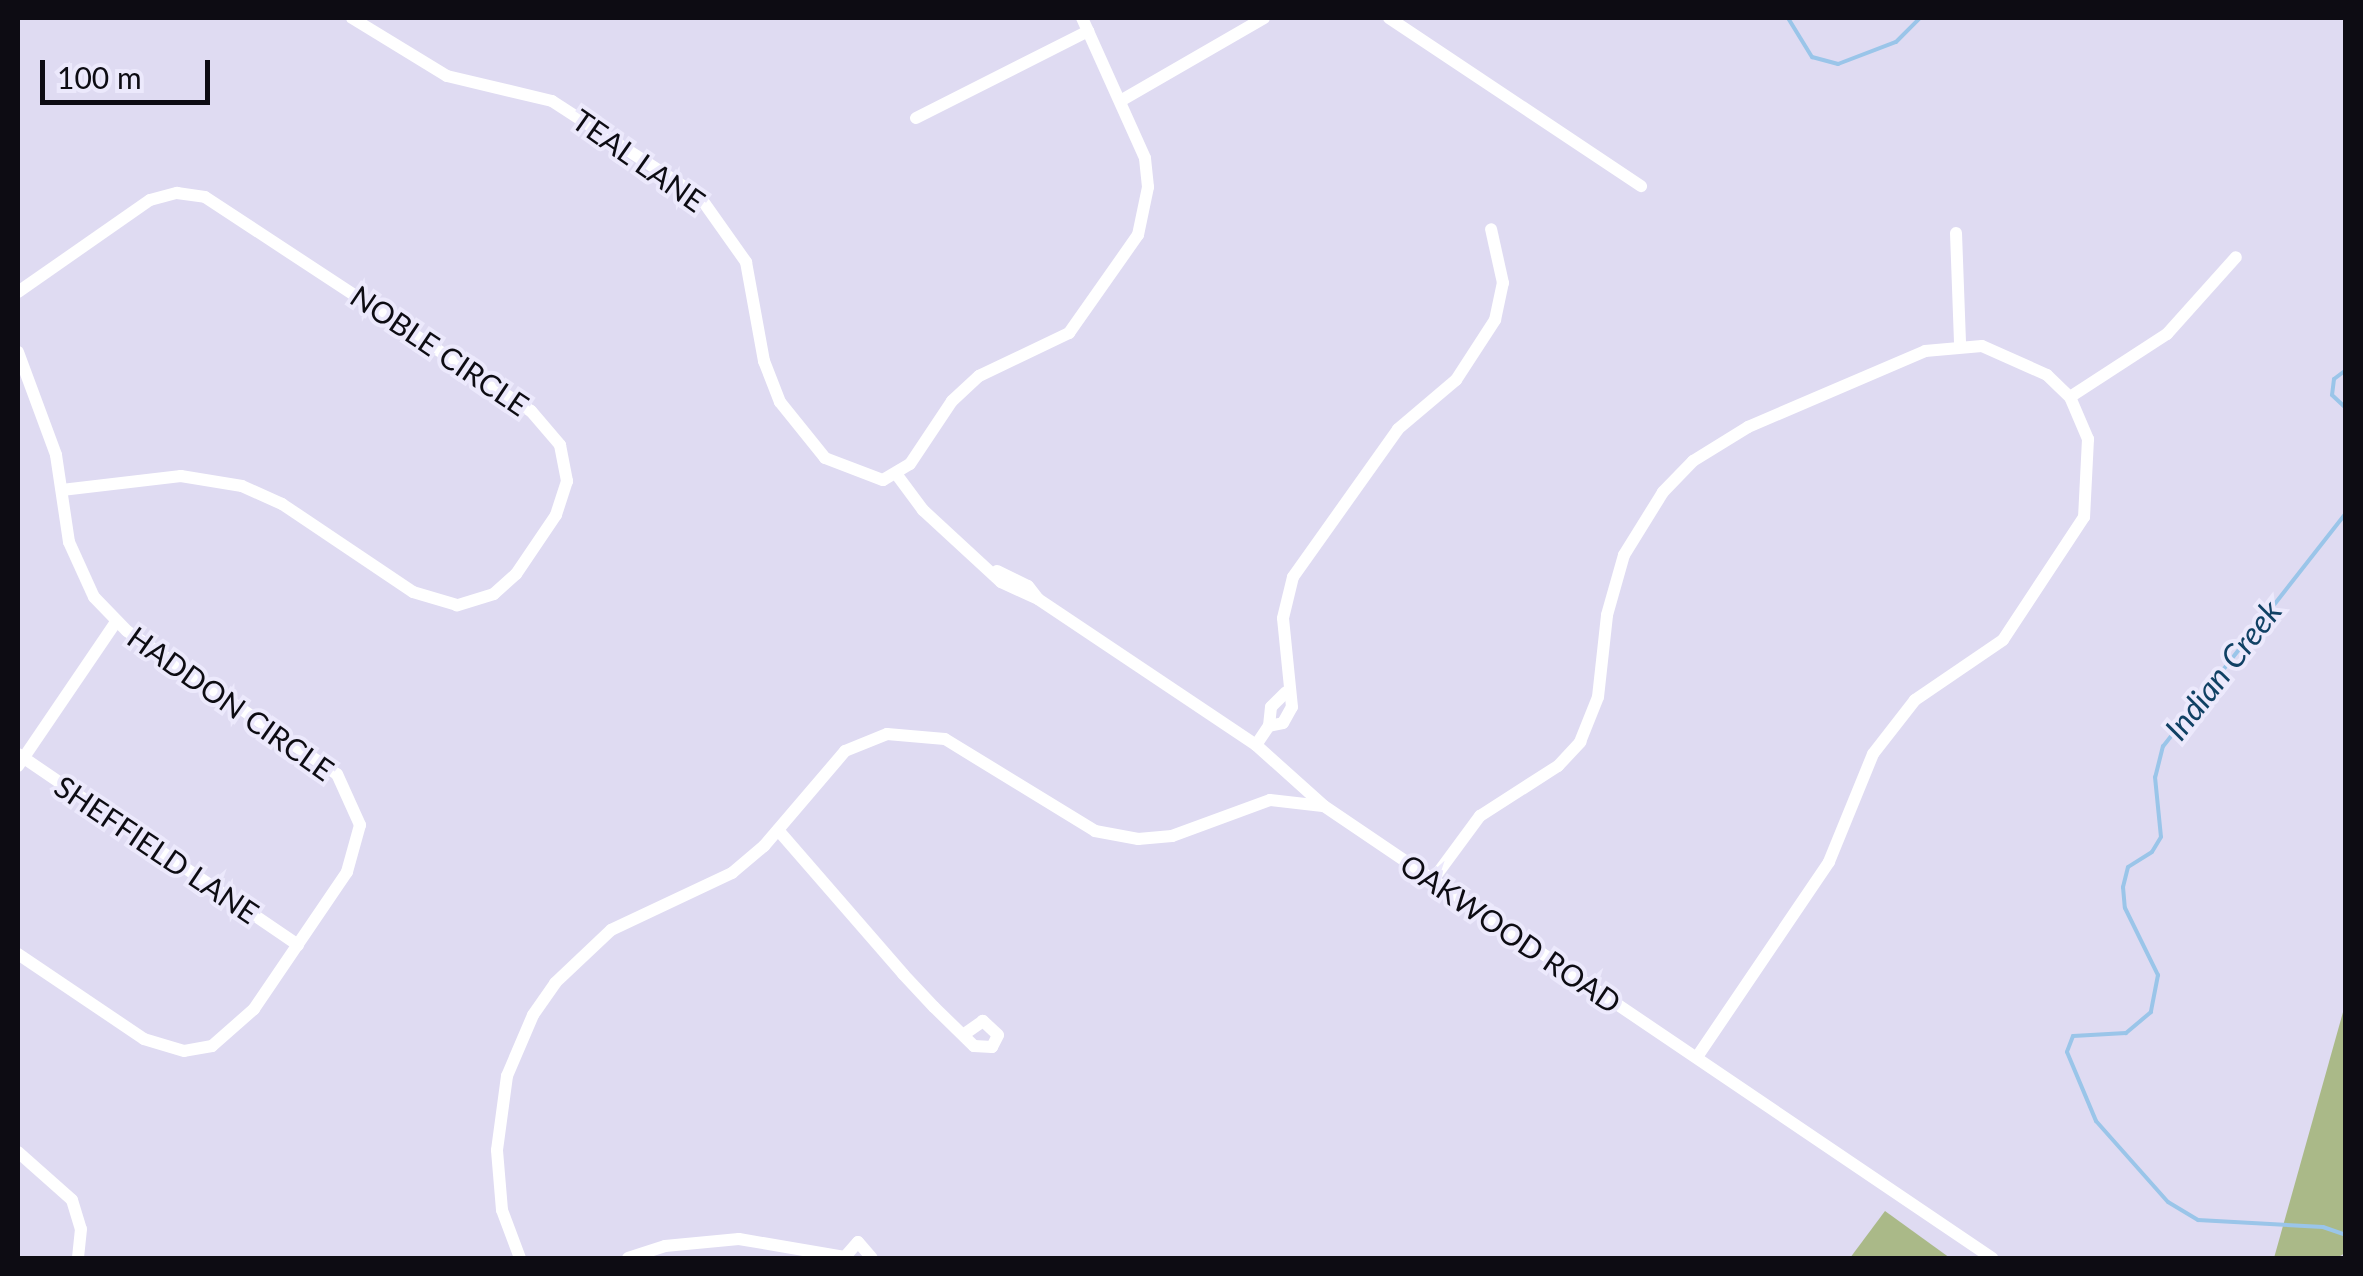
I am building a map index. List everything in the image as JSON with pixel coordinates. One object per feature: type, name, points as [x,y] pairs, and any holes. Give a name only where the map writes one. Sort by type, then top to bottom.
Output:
[{"type":"street","name":"TEAL LANE","points":[[352,18],[447,76],[552,102],[700,197],[746,262],[764,361],[792,422],[839,467],[883,480],[897,475]]},
{"type":"street","points":[[1122,100],[1264,18]]},
{"type":"street","points":[[1389,18],[1641,186]]},
{"type":"street","points":[[897,475],[966,386],[1069,332],[1130,250],[1148,187],[1140,137],[1085,24],[916,118]]},
{"type":"street","name":"NOBLE CIRCLE","points":[[18,292],[150,200],[177,193],[205,197],[538,416],[560,445],[567,481],[556,515],[516,574],[494,594],[457,605],[412,592],[282,504],[242,486],[156,477],[62,490]]},
{"type":"street","points":[[1256,744],[1269,726],[1290,714],[1282,618],[1292,577],[1398,429],[1456,380],[1495,320],[1503,283],[1491,229]]},
{"type":"street","points":[[1956,233],[1960,344]]},
{"type":"street","points":[[2070,397],[2167,334],[2236,257]]},
{"type":"street","points":[[1432,881],[1480,816],[1558,766],[1580,742],[1598,696],[1617,573],[1640,526],[1679,475],[1748,427],[1907,358],[1960,344],[2022,358],[2070,397],[2091,461],[2088,501],[2074,535],[2003,640],[1916,700],[1883,740],[1829,862],[1697,1057]]},
{"type":"street","points":[[18,352],[47,420],[78,569],[116,622],[19,759]]},
{"type":"street","name":"OAKWOOD ROAD","points":[[897,475],[923,510],[1022,596],[1038,599],[1256,744],[1324,806],[1992,1258]]},
{"type":"street","name":"HADDON CIRCLE","points":[[18,954],[144,1040],[184,1051],[212,1046],[237,1030],[354,858],[360,822],[347,786],[324,764],[116,622]]},
{"type":"street","points":[[1269,726],[1270,706],[1286,692]]},
{"type":"street","points":[[520,1258],[502,1210],[496,1150],[507,1076],[533,1016],[554,983],[611,930],[732,873],[778,830],[845,751],[909,732],[958,745],[1074,820],[1116,836],[1172,836],[1270,800],[1324,806]]},
{"type":"street","name":"SHEFFIELD LANE","points":[[19,759],[298,944]]},
{"type":"street","points":[[778,830],[963,1036]]},
{"type":"street","points":[[18,1152],[72,1200],[82,1230],[78,1258]]},
{"type":"street","points":[[628,1258],[665,1246],[725,1240],[844,1258],[858,1242],[872,1258]]},
{"type":"green space","points":[[2345,1005],[2345,1253],[2337,1258],[2274,1258]]},
{"type":"green space","points":[[1885,1211],[1950,1258],[1850,1258]]},
{"type":"waterway","name":"Indian Creek","points":[[1788,18],[1812,57],[1838,64],[1896,42],[1920,18]]},
{"type":"waterway","name":"Indian Creek","points":[[2346,370],[2334,379],[2332,395],[2346,408]]},
{"type":"waterway","name":"Indian Creek","points":[[2346,513],[2163,746],[2155,777],[2161,837],[2152,852],[2128,867],[2123,887],[2125,908],[2158,975],[2151,1012],[2126,1033],[2073,1036],[2067,1052],[2096,1121],[2168,1202],[2198,1220],[2323,1227],[2346,1235]]}]
